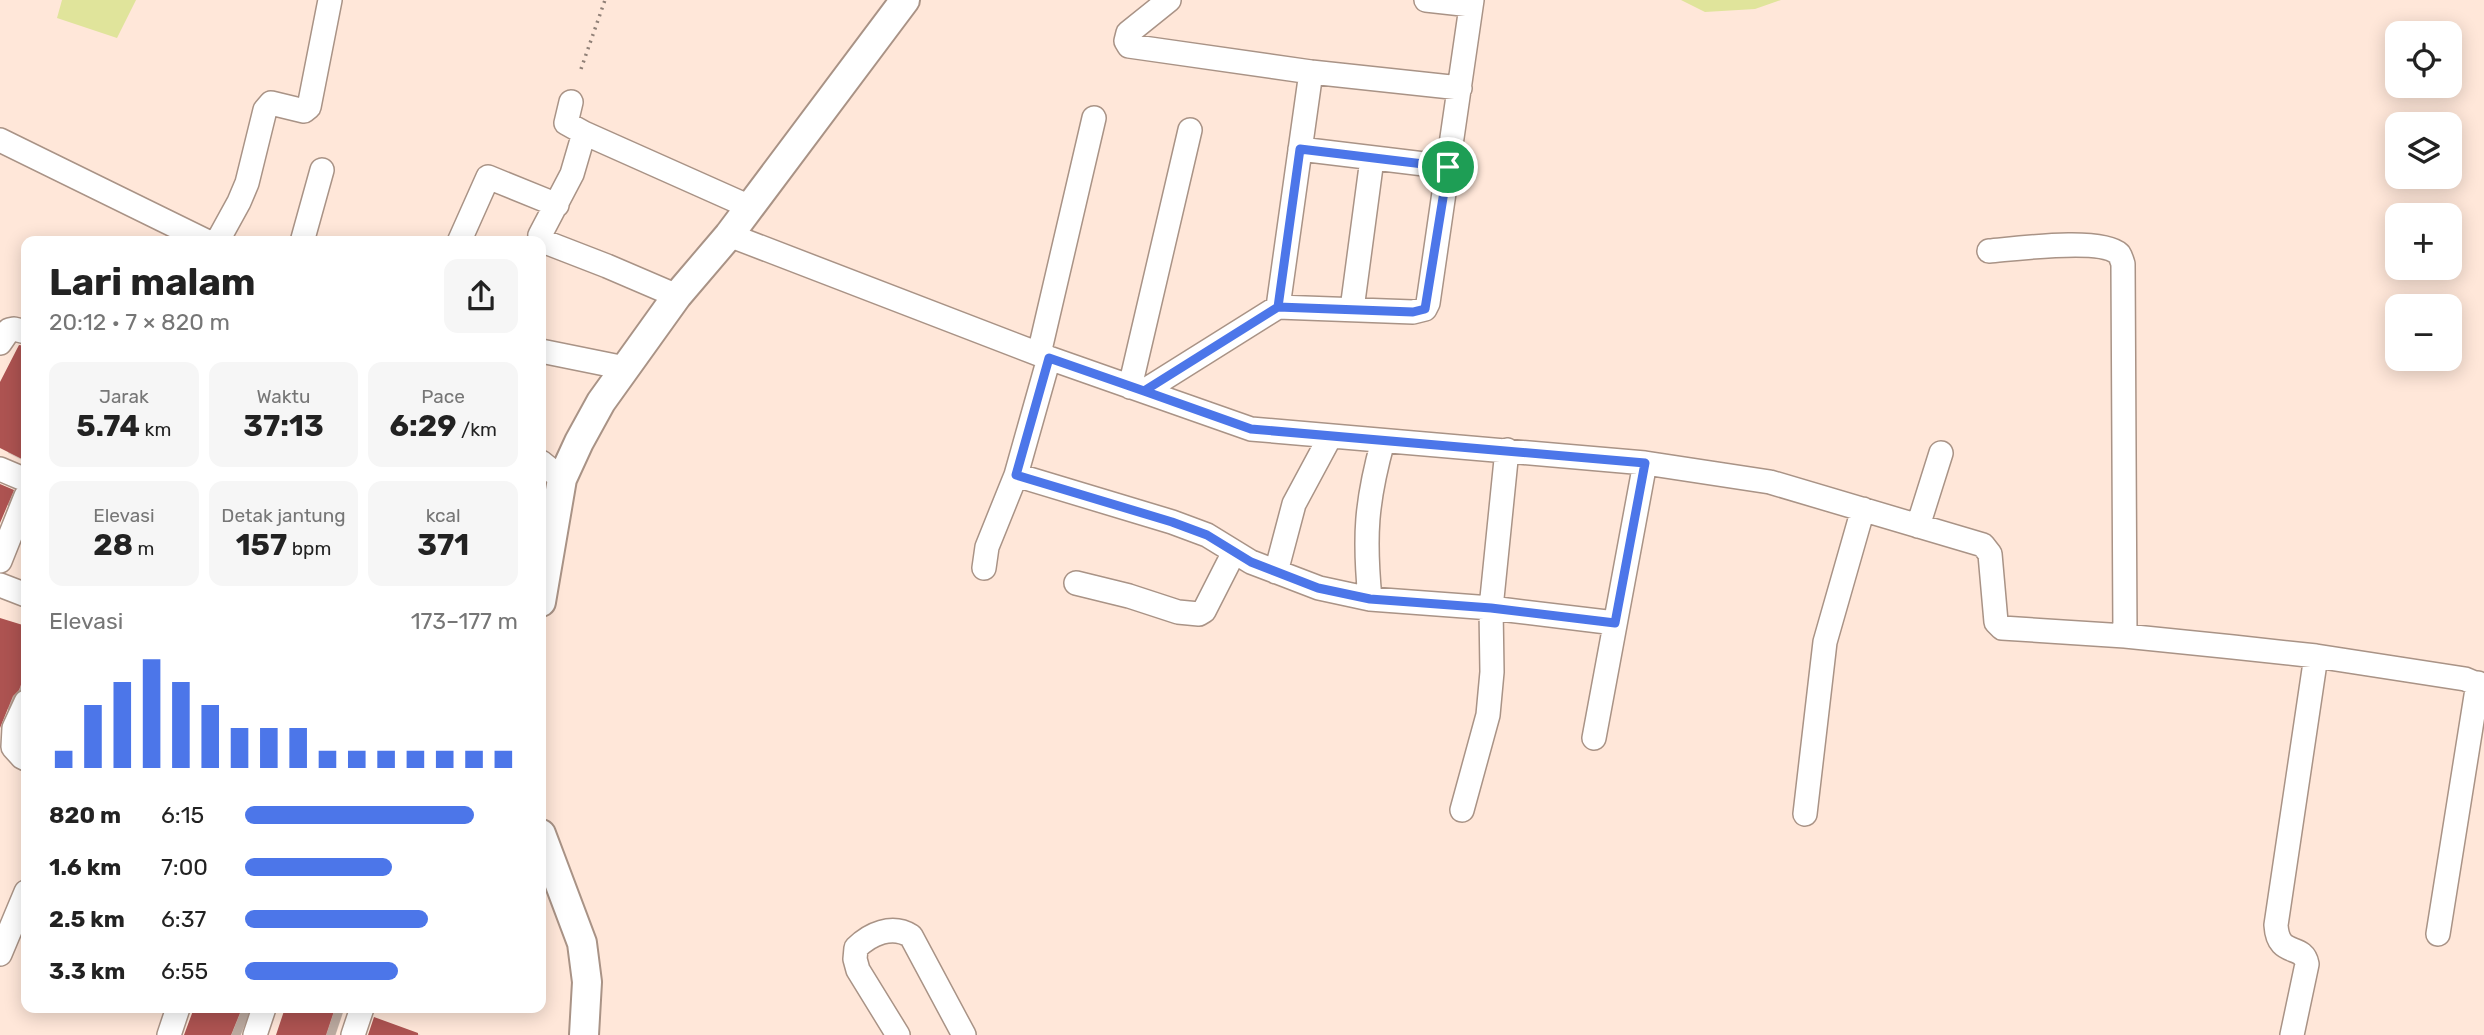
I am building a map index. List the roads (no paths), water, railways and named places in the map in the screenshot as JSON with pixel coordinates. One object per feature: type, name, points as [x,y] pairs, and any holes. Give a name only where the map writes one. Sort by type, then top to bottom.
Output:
[{"type":"street","points":[[221,236],[247,183],[265,110],[271,103],[304,111],[309,107],[330,0]]},
{"type":"street","points":[[546,536],[551,470],[579,442],[625,368],[677,296],[729,235],[905,0]]},
{"type":"street","points":[[1169,0],[1128,33],[1126,41],[1129,46],[1311,72],[1460,88]]},
{"type":"street","points":[[1137,389],[1278,307],[1413,312],[1425,309],[1472,3],[1426,0]]},
{"type":"street","points":[[1278,307],[1311,72]]},
{"type":"street","points":[[571,102],[566,123],[750,206]]},
{"type":"street","points":[[984,568],[987,547],[1016,475],[1094,118]]},
{"type":"street","points":[[1137,389],[1190,130]]},
{"type":"street","points":[[541,236],[572,174],[584,133]]},
{"type":"street","points":[[0,140],[196,236]]},
{"type":"street","points":[[1300,149],[1448,167]]},
{"type":"street","points":[[1352,309],[1372,159]]},
{"type":"street","points":[[304,236],[322,170]]},
{"type":"street","points":[[462,236],[488,177],[557,205]]},
{"type":"street","points":[[729,235],[1044,356],[1251,429],[1645,463],[1770,482],[1983,545],[1990,554],[1998,626],[2002,628],[2125,636],[2316,656],[2465,678],[2481,685],[2438,934]]},
{"type":"street","points":[[546,243],[677,296]]},
{"type":"street","points":[[1989,251],[2082,245],[2120,255],[2123,277],[2125,636]]},
{"type":"street","points":[[0,342],[9,330],[21,331]]},
{"type":"street","points":[[546,352],[625,368]]},
{"type":"street","points":[[1276,572],[1294,504],[1330,437]]},
{"type":"street","points":[[1370,599],[1365,551],[1367,512],[1383,441]]},
{"type":"street","points":[[1462,810],[1488,715],[1492,672],[1491,608],[1507,450]]},
{"type":"street","points":[[1919,526],[1941,453]]},
{"type":"street","points":[[1594,738],[1645,463]]},
{"type":"street","points":[[0,469],[21,478]]},
{"type":"street","points":[[1016,475],[1207,535],[1233,554],[1318,588],[1370,599],[1491,608],[1615,623]]},
{"type":"street","points":[[0,561],[21,508]]},
{"type":"street","points":[[1805,814],[1825,642],[1863,509]]},
{"type":"street","points":[[1076,583],[1178,612],[1199,614],[1204,611],[1233,554]]},
{"type":"street","points":[[0,585],[21,593]]},
{"type":"street","points":[[2292,1035],[2307,964],[2306,956],[2283,945],[2277,937],[2276,925],[2316,656]]},
{"type":"street","points":[[21,714],[15,728],[13,747],[21,756]]},
{"type":"street","points":[[546,847],[582,943],[587,982],[584,1035]]},
{"type":"street","points":[[0,954],[21,904]]},
{"type":"street","points":[[898,1035],[858,970],[855,959],[856,948],[867,937],[895,930],[911,936],[964,1035]]},
{"type":"street","points":[[169,1035],[176,1013]]},
{"type":"street","points":[[255,1035],[262,1013]]},
{"type":"street","points":[[353,1035],[360,1013]]}]
